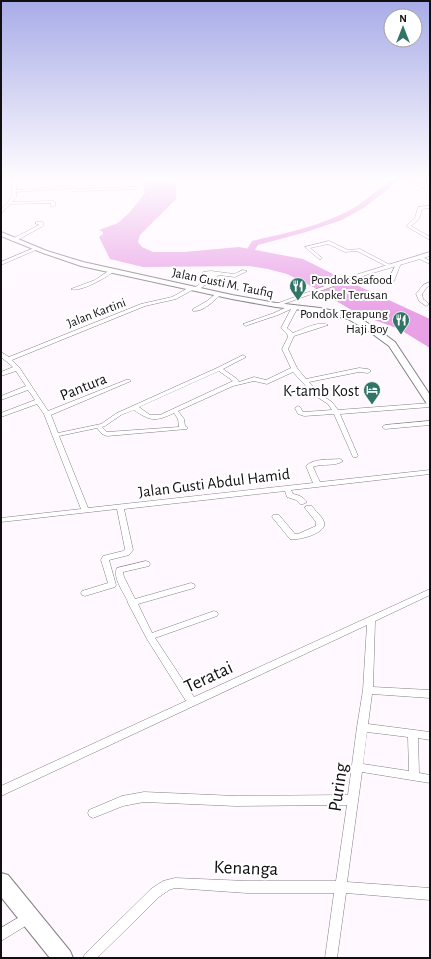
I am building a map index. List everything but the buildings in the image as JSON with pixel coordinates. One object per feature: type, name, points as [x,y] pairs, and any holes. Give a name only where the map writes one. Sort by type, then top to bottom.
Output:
[{"type":"highway","points":[[1,882],[63,958]]},
{"type":"main road","name":"Jalan Gusti M. Taufiq","points":[[1,234],[36,249],[81,264],[218,294],[276,305],[331,312],[351,317],[384,337],[396,349],[430,403]]},
{"type":"street","points":[[14,240],[41,226],[40,224]]},
{"type":"street","points":[[411,224],[408,226],[430,239]]},
{"type":"street","points":[[320,258],[307,247],[328,242],[347,251],[358,250],[390,266]]},
{"type":"street","points":[[1,264],[36,249]]},
{"type":"street","points":[[276,305],[354,277],[430,254]]},
{"type":"street","points":[[419,257],[430,263]]},
{"type":"street","points":[[391,281],[399,263]]},
{"type":"street","points":[[74,289],[97,281],[112,271]]},
{"type":"street","name":"Jalan Kartini","points":[[4,357],[143,306],[159,303],[180,296],[214,276],[223,273],[235,276],[245,271]]},
{"type":"street","points":[[426,304],[421,300],[419,294],[425,286],[430,284]]},
{"type":"street","points":[[195,310],[209,302],[218,294]]},
{"type":"street","points":[[246,324],[293,307]]},
{"type":"street","points":[[291,335],[284,328],[293,307]]},
{"type":"street","points":[[325,325],[316,326],[291,335],[285,349],[294,369],[316,394],[330,403],[336,412],[355,456]]},
{"type":"street","points":[[4,357],[17,368],[47,414],[86,511]]},
{"type":"street","points":[[56,435],[99,427],[106,424],[119,414],[219,369],[242,357]]},
{"type":"street","points":[[1,374],[17,368]]},
{"type":"street","points":[[219,369],[235,380],[236,382],[234,384]]},
{"type":"street","points":[[134,407],[152,418],[161,417],[234,384],[241,384],[254,379],[267,382],[294,369]]},
{"type":"street","points":[[304,381],[359,370],[368,371]]},
{"type":"street","name":"Pantura","points":[[47,414],[128,381]]},
{"type":"street","points":[[1,398],[30,388]]},
{"type":"street","points":[[1,415],[38,401]]},
{"type":"street","points":[[298,408],[301,414],[430,403]]},
{"type":"street","points":[[99,427],[104,433],[107,434],[184,428],[175,411]]},
{"type":"street","points":[[386,427],[430,423]]},
{"type":"street","points":[[317,484],[309,466],[316,463],[340,461]]},
{"type":"street","name":"Jalan Gusti Abdul Hamid","points":[[1,520],[430,472]]},
{"type":"street","points":[[276,517],[293,537],[299,537],[318,529],[320,526],[320,522],[306,505],[299,498],[290,495],[287,488]]},
{"type":"street","points":[[85,593],[110,587],[112,583],[105,559],[126,554],[129,550],[120,507]]},
{"type":"street","points":[[146,564],[119,572],[120,577],[150,636],[192,702]]},
{"type":"street","points":[[132,602],[191,586]]},
{"type":"street","name":"Teratai","points":[[1,791],[430,592]]},
{"type":"street","points":[[150,636],[214,614]]},
{"type":"street","name":"Puring","points":[[332,958],[352,800],[368,690],[371,620]]},
{"type":"street","points":[[368,690],[430,694]]},
{"type":"street","points":[[362,727],[430,736]]},
{"type":"street","points":[[413,734],[414,776]]},
{"type":"street","points":[[357,767],[430,779]]},
{"type":"street","points":[[93,813],[122,801],[144,797],[236,801],[352,800]]},
{"type":"street","name":"Kenanga","points":[[89,958],[155,893],[167,885],[186,883],[247,887],[341,887],[430,894]]},
{"type":"street","points":[[1,935],[30,917]]},
{"type":"shaded area","points":[[116,224],[151,224],[140,235],[138,242],[142,247],[153,252],[184,252],[239,247],[303,259],[430,319],[430,348],[399,329],[358,314],[313,287],[287,274],[249,266],[143,267],[110,259],[99,237],[103,234],[103,232],[99,230]]},
{"type":"waterway","points":[[247,256],[255,243],[325,224]]},
{"type":"place","name":"Pondok Seafood Kopkel Terusan","points":[[298,301]]},
{"type":"place","name":"Pondok Terapung Haji Boy","points":[[401,335]]},
{"type":"place","name":"K-tamb Kost","points":[[372,405]]}]
